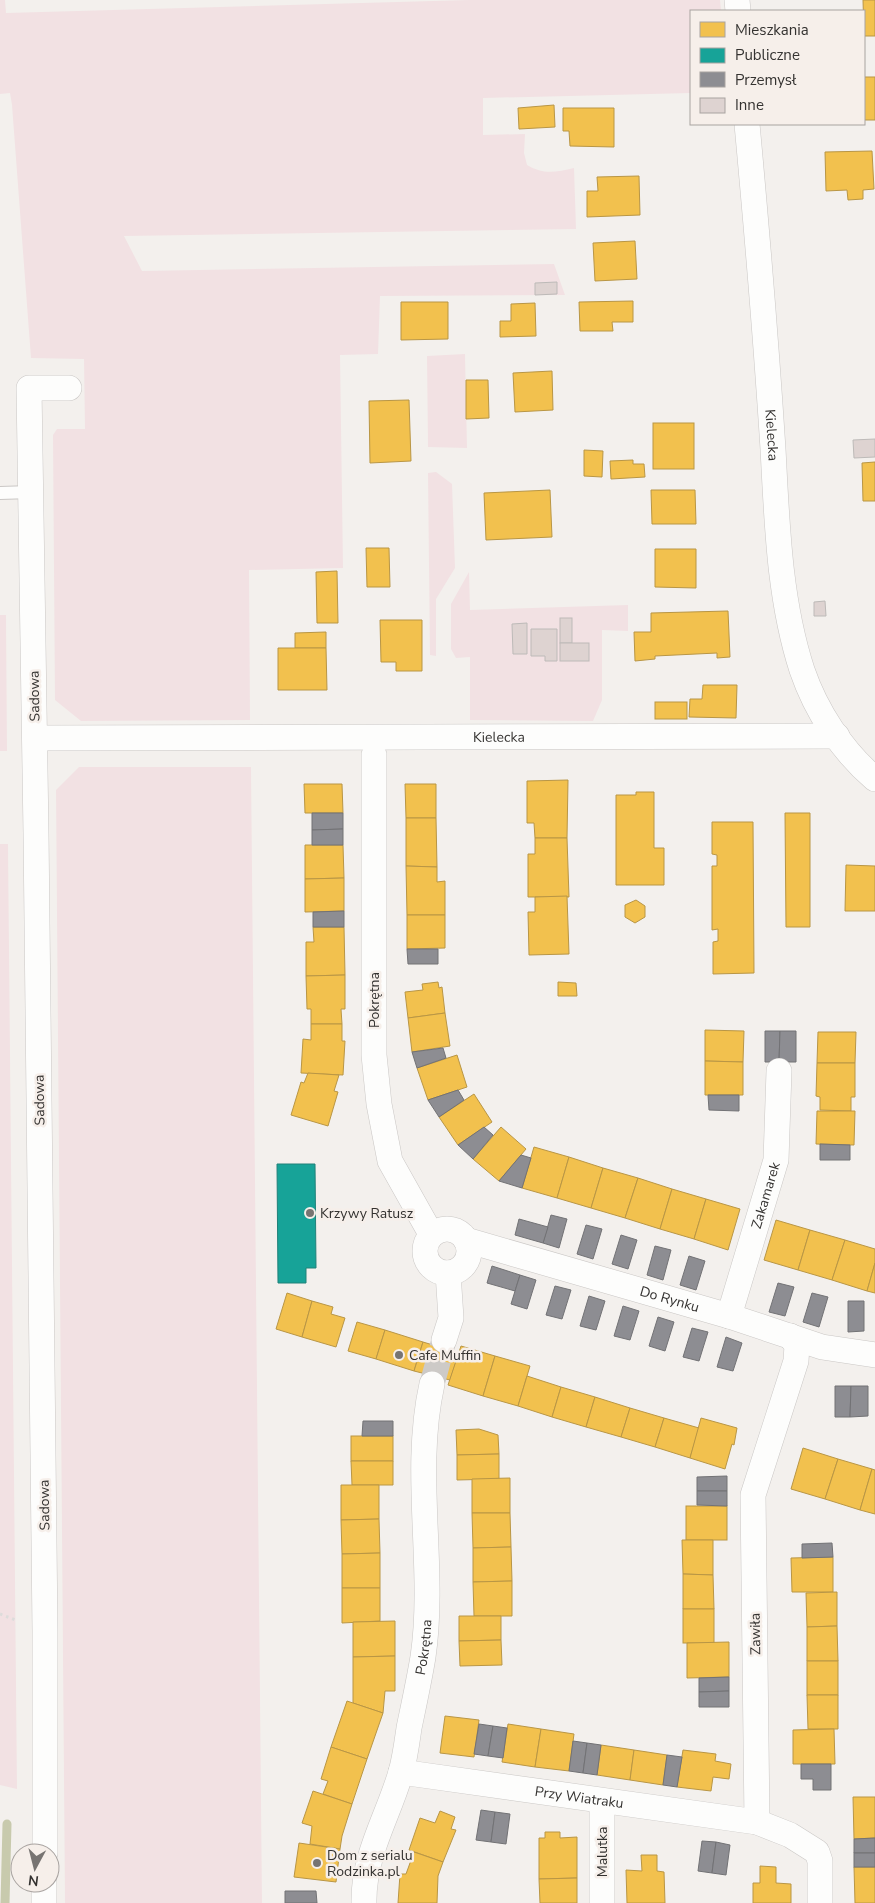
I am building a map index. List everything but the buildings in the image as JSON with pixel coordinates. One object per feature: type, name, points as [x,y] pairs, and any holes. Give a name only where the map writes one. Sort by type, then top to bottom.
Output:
[{"type":"street","name":"Kielecka","points":[[747,125],[784,588],[791,629],[803,671],[817,706],[849,754],[875,779]]},
{"type":"street","name":"Sadowa","points":[[45,1843],[45,1631],[29,388],[68,388]]},
{"type":"street","name":"Kielecka","points":[[35,738],[837,736]]},
{"type":"street","name":"Pokrętna","points":[[374,755],[374,1055],[379,1104],[390,1161],[431,1234]]},
{"type":"street","name":"Zakamarek","points":[[729,1316],[776,1160],[779,1071]]},
{"type":"street","points":[[442,1228],[453,1229],[461,1233],[466,1240],[468,1256],[464,1265],[457,1271],[448,1274],[439,1272],[429,1266],[424,1255],[425,1243],[431,1234],[442,1228]]},
{"type":"street","name":"Do Rynku","points":[[466,1240],[729,1316],[822,1347],[874,1355]]},
{"type":"street","points":[[444,1340],[451,1318],[448,1274]]},
{"type":"street","name":"Zawiła","points":[[757,1822],[753,1495],[796,1360],[797,1345],[790,1336]]},
{"type":"street","name":"Pokrętna","points":[[364,1903],[364,1889],[369,1858],[401,1772],[423,1656],[427,1610],[424,1499],[425,1415],[432,1384]]},
{"type":"street","name":"Przy Wiatraku","points":[[401,1772],[602,1802],[757,1822]]},
{"type":"street","name":"Malutka","points":[[602,1802],[602,1903]]},
{"type":"street","points":[[757,1822],[790,1835],[817,1852],[820,1861],[820,1903]]},
{"type":"lane","points":[[0,493],[31,492]]},
{"type":"shaded area","points":[[0,0],[5,0],[6,13],[469,0],[720,0],[721,10],[690,10],[690,93],[483,98],[483,135],[525,134],[524,153],[527,165],[545,171],[574,168],[576,229],[124,236],[142,271],[554,264],[565,295],[380,296],[378,354],[340,355],[343,568],[249,570],[250,720],[81,721],[55,700],[53,435],[57,429],[85,429],[84,359],[31,358],[12,105],[10,93],[0,94]]},
{"type":"shaded area","points":[[465,354],[467,448],[428,447],[427,356]]},
{"type":"shaded area","points":[[436,472],[452,484],[455,568],[436,599],[436,656],[430,655],[428,473]]},
{"type":"shaded area","points":[[469,572],[470,610],[628,605],[628,631],[602,630],[602,700],[593,721],[470,720],[470,657],[456,658],[451,649],[451,604]]},
{"type":"shaded area","points":[[0,615],[6,615],[7,751],[0,751]]},
{"type":"shaded area","points":[[79,767],[251,767],[262,1903],[65,1903],[56,790]]},
{"type":"shaded area","points":[[0,844],[8,844],[17,1789],[0,1785]]},
{"type":"waterway","points":[[5,1903],[7,1824]]},
{"type":"tunnel","points":[[432,1384],[444,1340]]},
{"type":"place","name":"Krzywy Ratusz","points":[[310,1213]]},
{"type":"place","name":"Cafe Muffin","points":[[399,1355]]},
{"type":"place","name":"Dom z serialu Rodzinka.pl","points":[[317,1863]]}]
